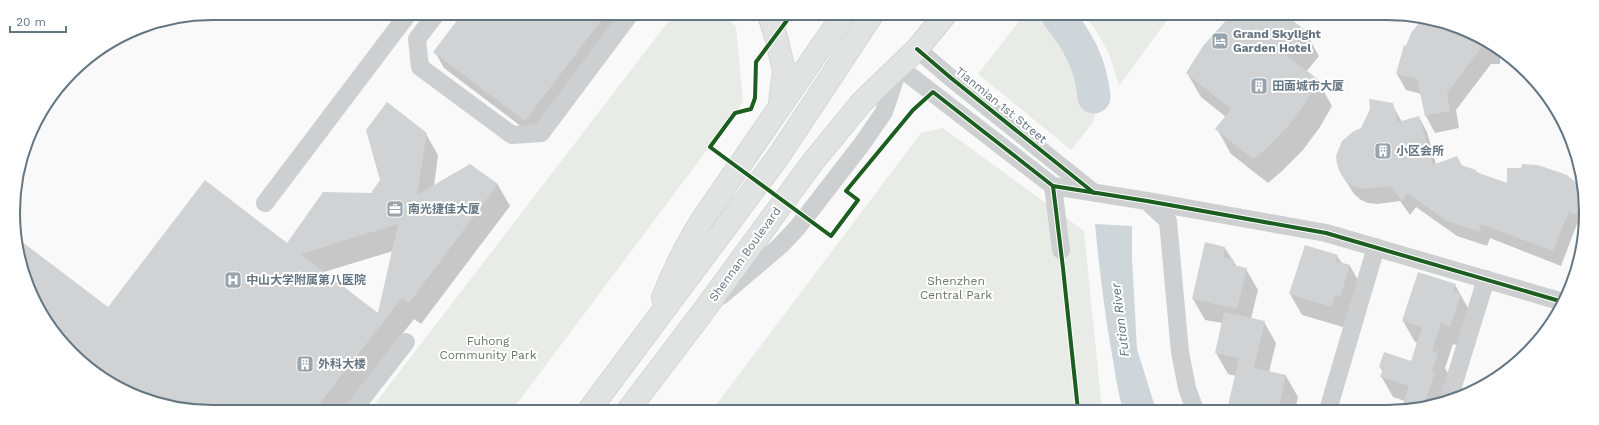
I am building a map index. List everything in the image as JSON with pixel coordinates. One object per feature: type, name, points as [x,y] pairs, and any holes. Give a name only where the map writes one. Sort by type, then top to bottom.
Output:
[{"type":"main road","points":[[770,20],[776,36],[784,70],[779,108]]},
{"type":"main road","points":[[655,322],[669,281],[684,249],[702,220],[840,20]]},
{"type":"main road","points":[[593,405],[778,157],[869,20]]},
{"type":"main road","name":"Shennan Boulevard","points":[[633,405],[812,163],[861,103],[900,67],[942,20]]},
{"type":"street","points":[[264,203],[403,20]]},
{"type":"street","points":[[431,20],[417,39],[420,67],[512,135],[541,133],[626,20]]},
{"type":"street","name":"Tianmian 1st Street","points":[[917,49],[1094,193]]},
{"type":"street","points":[[900,67],[1053,186],[1326,233],[1558,300]]},
{"type":"street","points":[[1053,186],[1061,250]]},
{"type":"street","points":[[1147,201],[1168,221],[1180,352],[1187,388],[1193,405]]},
{"type":"street","points":[[1329,405],[1376,247]]},
{"type":"street","points":[[1451,394],[1486,279]]},
{"type":"street","points":[[356,405],[406,342]]},
{"type":"green space","name":"Fuhong Community Park","points":[[669,20],[728,20],[736,26],[743,102],[516,405],[374,405]]},
{"type":"green space","points":[[1020,20],[1044,20],[1056,33],[1077,61],[1092,97],[1096,112],[1092,124],[1071,150],[978,74]]},
{"type":"green space","points":[[1087,20],[1167,20],[1119,86],[1109,54],[1096,30]]},
{"type":"green space","name":"Shenzhen Central Park","points":[[943,128],[1084,231],[1101,405],[716,405],[921,133]]},
{"type":"water","points":[[1095,224],[1132,226],[1132,259],[1137,349],[1154,405],[1122,405],[1106,318]]},
{"type":"building","points":[[457,20],[601,20],[525,121],[433,52]]},
{"type":"building","name":"田面城市大厦","points":[[1226,20],[1292,20],[1306,31],[1286,55],[1319,80],[1306,102],[1289,125],[1268,147],[1253,159],[1215,129],[1231,109],[1186,73],[1203,46]]},
{"type":"building","points":[[1419,23],[1424,24],[1448,30],[1483,46],[1447,93],[1450,111],[1425,116],[1417,79],[1396,74],[1404,45],[1406,46],[1411,33]]},
{"type":"building","points":[[1369,99],[1393,103],[1398,122],[1419,116],[1433,165],[1457,156],[1461,165],[1507,183],[1507,168],[1521,168],[1522,164],[1538,165],[1567,175],[1576,183],[1579,209],[1574,215],[1569,211],[1553,251],[1481,224],[1479,232],[1447,221],[1407,193],[1402,201],[1390,186],[1368,189],[1351,185],[1345,180],[1340,172],[1336,156],[1342,141],[1354,131],[1361,128],[1370,109]]},
{"type":"building","name":"中山大学附属第八医院","points":[[387,102],[427,133],[417,195],[470,164],[498,184],[409,303],[402,298],[318,405],[200,405],[151,395],[127,385],[95,365],[76,349],[60,330],[40,298],[30,274],[24,250],[23,242],[108,307],[205,180],[287,243],[323,192],[371,193],[380,180],[366,130]],"holes":[[[398,224],[378,313],[301,254]]]},
{"type":"building","points":[[1205,242],[1225,247],[1223,257],[1234,260],[1233,265],[1247,268],[1237,309],[1192,299]]},
{"type":"building","points":[[1305,245],[1338,255],[1336,261],[1350,265],[1340,297],[1335,295],[1331,307],[1289,294]]},
{"type":"building","points":[[1418,272],[1456,284],[1453,291],[1461,294],[1450,327],[1441,323],[1432,351],[1438,353],[1432,372],[1435,372],[1425,401],[1403,404],[1409,386],[1380,377],[1383,368],[1379,367],[1384,352],[1411,361],[1422,327],[1402,321]]},
{"type":"building","points":[[1224,312],[1265,321],[1254,368],[1286,375],[1279,405],[1228,405],[1239,358],[1215,353]]},
{"type":"waterway","name":"Futian River","points":[[1061,20],[1072,35],[1087,63],[1094,97]]},
{"type":"cycle path","points":[[787,20],[756,62],[755,98],[751,109],[735,113],[710,147],[831,236],[858,200],[846,191],[913,110],[933,92],[1053,186],[1326,233],[1558,300]]},
{"type":"cycle path","points":[[917,49],[1094,193]]},
{"type":"cycle path","points":[[1053,186],[1077,405]]},
{"type":"place","name":"Grand Skylight Garden Hotel","points":[[1220,41]]},
{"type":"place","name":"田面城市大厦","points":[[1259,86]]},
{"type":"place","name":"小区会所","points":[[1383,151]]},
{"type":"place","name":"南光捷佳大厦","points":[[395,209]]},
{"type":"place","name":"中山大学附属第八医院","points":[[233,280]]},
{"type":"place","name":"外科大楼","points":[[305,364]]}]
